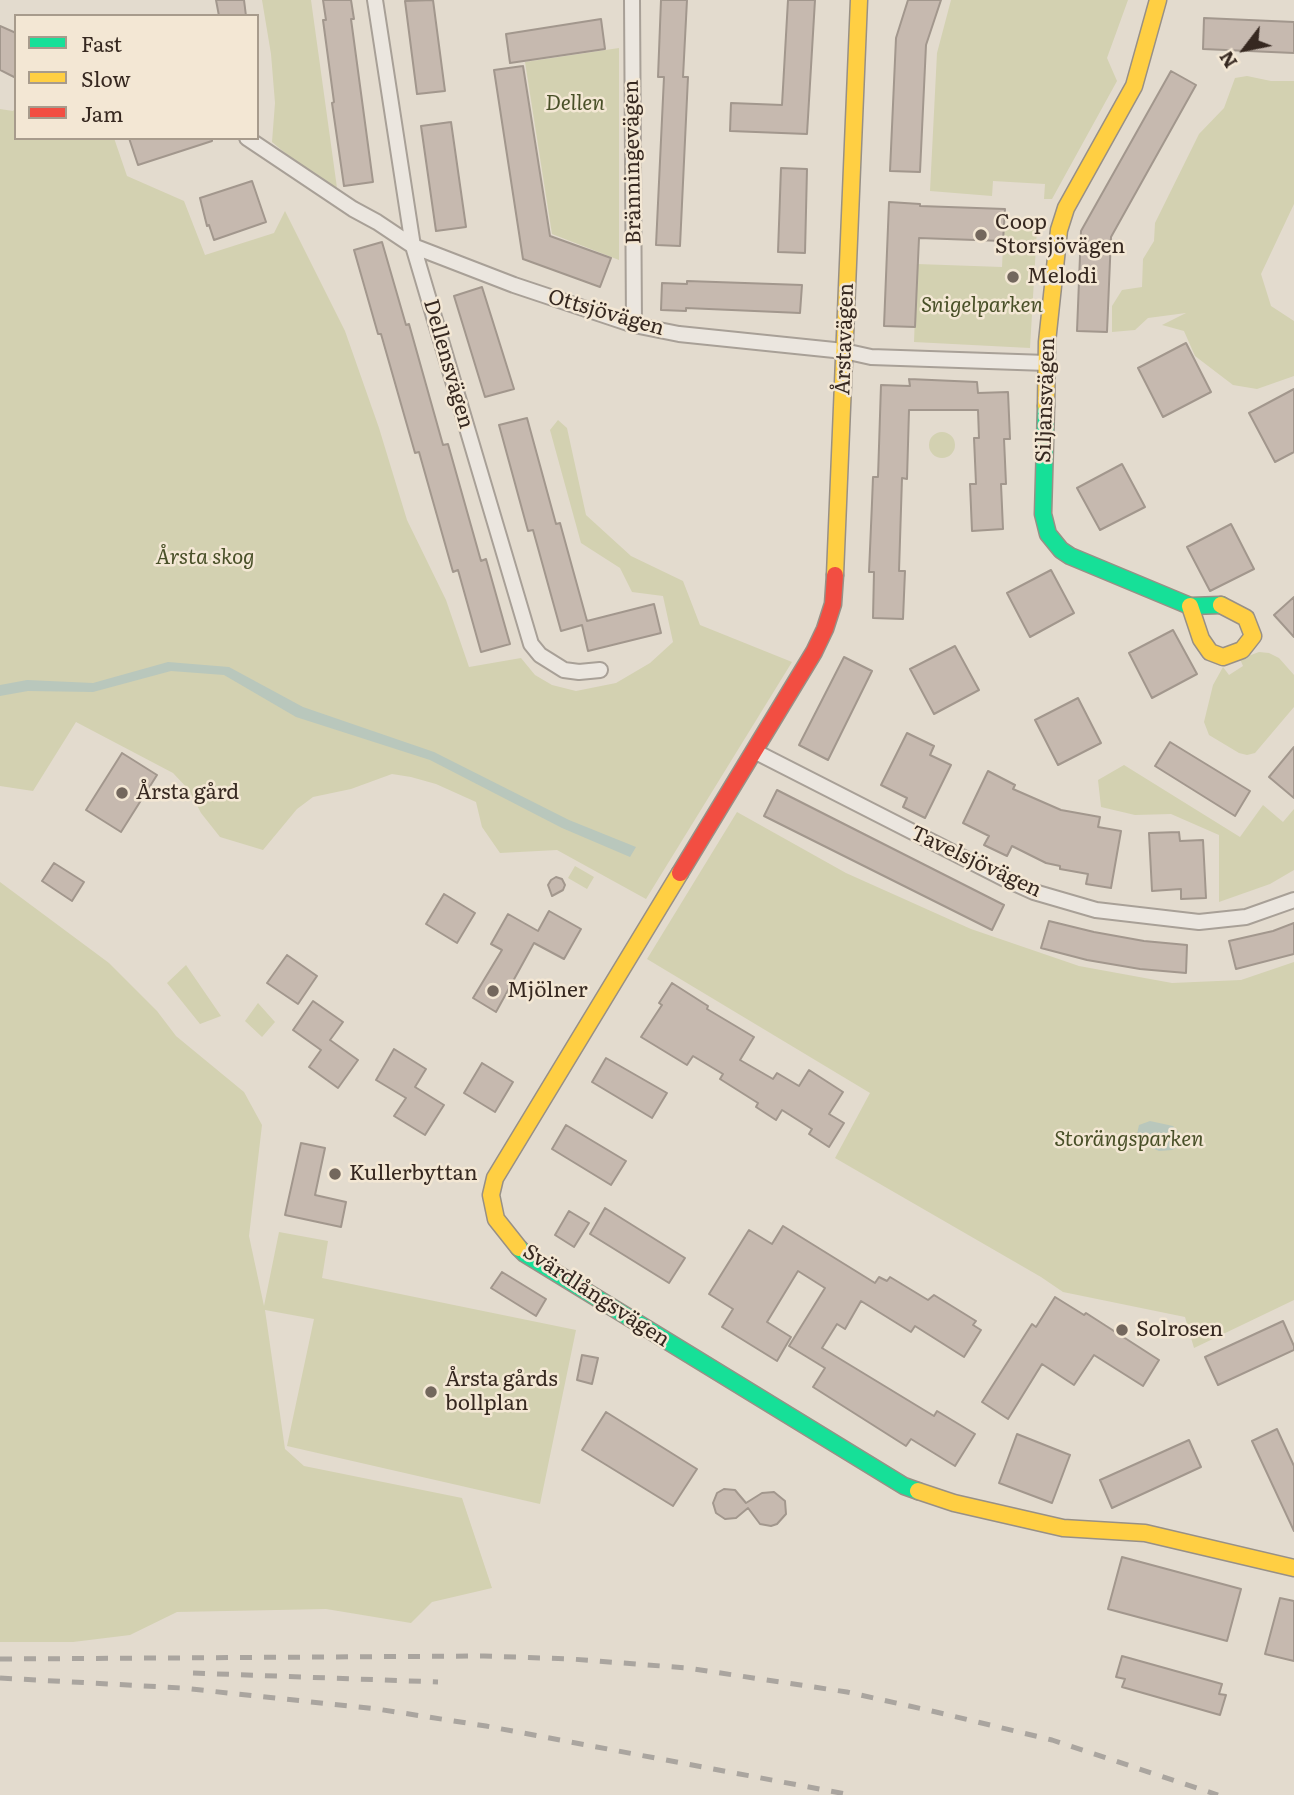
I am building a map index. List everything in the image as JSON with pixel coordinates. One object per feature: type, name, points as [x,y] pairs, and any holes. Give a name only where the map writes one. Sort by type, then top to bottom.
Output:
[{"type":"street","name":"Dellensvägen","points":[[375,0],[413,246],[531,644],[540,655],[564,670],[600,670]]},
{"type":"street","name":"Bränningevägen","points":[[632,0],[634,325]]},
{"type":"street","name":"Årstavägen","points":[[803,671],[825,629],[833,604],[859,0]]},
{"type":"street","name":"Siljansvägen","points":[[1158,0],[1134,86],[1066,208],[1059,230],[1047,342],[1043,507],[1048,534],[1061,550],[1190,606]]},
{"type":"street","name":"Ottsjövägen","points":[[250,140],[413,246],[514,285],[634,325],[679,334],[844,351],[871,357],[1047,363]]},
{"type":"street","name":"Svärdlångsvägen","points":[[803,671],[495,1178],[491,1195],[496,1219],[509,1238],[525,1254],[904,1486],[954,1503],[1063,1528],[1145,1533],[1294,1568]]},
{"type":"street","name":"Tavelsjövägen","points":[[754,751],[1013,883],[1096,910],[1199,922],[1246,917],[1294,900]]},
{"type":"green space","points":[[262,0],[311,0],[337,188],[297,163],[272,142],[275,103],[271,54]]},
{"type":"green space","points":[[951,0],[1128,0],[1107,58],[1117,81],[1052,199],[1044,199],[1045,184],[993,181],[992,196],[930,191],[937,53]]},
{"type":"green space","name":"Dellen","points":[[619,48],[619,260],[552,234],[525,62]]},
{"type":"green space","points":[[1247,76],[1271,81],[1294,81],[1294,204],[1261,274],[1271,306],[1294,321],[1294,376],[1257,389],[1233,385],[1195,356],[1184,331],[1162,325],[1186,313],[1148,318],[1135,330],[1112,332],[1112,306],[1122,290],[1142,287],[1143,259],[1154,241],[1155,223],[1199,134],[1224,108],[1235,78]]},
{"type":"green space","name":"Årsta skog","points":[[0,109],[13,111],[14,140],[115,140],[127,176],[184,201],[205,255],[274,233],[285,211],[345,331],[407,520],[446,600],[469,667],[521,658],[535,675],[552,685],[576,691],[616,683],[650,663],[673,642],[663,596],[632,592],[620,568],[581,543],[550,430],[558,420],[567,428],[586,515],[631,556],[683,581],[700,625],[792,662],[646,899],[557,850],[500,853],[482,827],[476,802],[436,784],[411,777],[392,774],[351,789],[313,797],[297,809],[263,850],[220,837],[201,813],[189,790],[173,773],[76,722],[33,791],[0,786]]},
{"type":"green space","name":"Snigelparken","points":[[1004,227],[1037,229],[1030,348],[914,342],[917,264],[1002,267]]},
{"type":"green space","points":[[942,432],[951,436],[955,445],[951,454],[942,458],[933,454],[929,445],[933,436]]},
{"type":"green space","points":[[1259,652],[1279,658],[1294,675],[1294,707],[1255,753],[1247,755],[1209,735],[1204,722],[1213,685],[1223,667],[1229,675],[1243,666],[1240,659]]},
{"type":"green space","points":[[1124,765],[1240,837],[1263,805],[1283,822],[1294,809],[1294,870],[1270,884],[1219,902],[1219,835],[1171,814],[1135,815],[1101,807],[1098,780]]},
{"type":"green space","name":"Storängsparken","points":[[737,812],[846,873],[971,929],[1079,966],[1172,983],[1241,980],[1294,962],[1294,1300],[1194,1348],[1185,1317],[1063,1292],[835,1158],[870,1093],[647,959]]},
{"type":"green space","points":[[575,866],[594,877],[587,889],[568,878]]},
{"type":"green space","points":[[0,882],[109,963],[157,1011],[176,1036],[244,1092],[262,1125],[249,1236],[264,1306],[279,1232],[328,1241],[322,1278],[576,1330],[540,1504],[287,1446],[314,1319],[265,1310],[285,1449],[304,1466],[462,1498],[492,1588],[432,1602],[411,1623],[326,1609],[177,1612],[130,1635],[73,1642],[0,1642]]},
{"type":"green space","points":[[186,965],[221,1016],[200,1024],[167,983]]},
{"type":"green space","points":[[258,1003],[275,1022],[262,1037],[245,1021]]},
{"type":"shaded area","points":[[168,662],[229,667],[303,707],[434,752],[569,820],[636,847],[630,857],[562,828],[430,760],[296,717],[224,675],[171,671],[93,692],[28,691],[0,696],[0,685],[27,680],[93,683]]},
{"type":"shaded area","points":[[1150,1121],[1173,1126],[1180,1134],[1181,1145],[1172,1150],[1159,1151],[1143,1144],[1137,1134],[1139,1125]]},
{"type":"building","points":[[216,0],[244,0],[246,14],[219,14]]},
{"type":"building","points":[[323,0],[351,0],[354,19],[351,19],[373,182],[344,186],[332,103]]},
{"type":"building","points":[[433,0],[445,91],[417,94],[405,1]]},
{"type":"building","points":[[661,0],[687,0],[683,77],[688,77],[680,246],[656,245],[664,77],[658,77]]},
{"type":"building","points":[[788,0],[815,0],[807,134],[730,131],[731,103],[782,105]]},
{"type":"building","points":[[908,0],[941,0],[926,45],[920,172],[890,171],[896,38]]},
{"type":"building","points":[[1204,18],[1294,22],[1294,53],[1203,49]]},
{"type":"building","points":[[601,19],[605,49],[510,63],[506,34]]},
{"type":"building","points":[[0,26],[14,32],[14,77],[0,70]]},
{"type":"building","points":[[523,66],[550,236],[611,258],[600,287],[523,259],[494,70]]},
{"type":"building","points":[[1171,71],[1196,85],[1111,237],[1107,332],[1077,331],[1081,231]]},
{"type":"building","points":[[451,122],[466,227],[436,231],[421,126]]},
{"type":"building","points":[[130,140],[212,140],[212,141],[138,165]]},
{"type":"building","points":[[781,168],[807,169],[805,253],[778,252]]},
{"type":"building","points":[[252,181],[266,222],[214,240],[209,225],[207,226],[200,198]]},
{"type":"building","points":[[889,202],[920,206],[1005,209],[1003,241],[919,238],[915,327],[884,326]]},
{"type":"building","points":[[382,242],[406,325],[409,324],[443,445],[448,444],[481,561],[486,559],[510,644],[481,652],[458,570],[453,572],[419,452],[415,453],[354,250]]},
{"type":"building","points":[[687,281],[802,285],[800,313],[686,308],[686,311],[661,310],[662,283],[687,284]]},
{"type":"building","points":[[482,287],[514,389],[485,397],[454,296]]},
{"type":"building","points":[[1186,343],[1211,392],[1163,417],[1138,368]]},
{"type":"building","points":[[909,379],[977,382],[978,393],[1008,392],[1010,439],[1004,439],[1006,484],[1001,484],[1003,529],[972,531],[970,484],[976,484],[974,438],[979,438],[978,410],[909,410],[907,479],[902,478],[899,571],[905,571],[903,619],[873,618],[874,572],[869,572],[873,477],[878,477],[881,385],[910,386]]},
{"type":"building","points":[[1294,389],[1294,452],[1275,462],[1249,413]]},
{"type":"building","points":[[527,418],[556,524],[560,523],[587,621],[654,604],[661,633],[588,651],[582,625],[561,631],[533,530],[528,531],[499,425]]},
{"type":"building","points":[[1122,464],[1145,507],[1100,530],[1077,488]]},
{"type":"building","points":[[1231,524],[1254,569],[1210,591],[1187,547]]},
{"type":"building","points":[[1051,570],[1074,613],[1030,637],[1007,593]]},
{"type":"building","points":[[1294,597],[1294,637],[1274,615]]},
{"type":"building","points":[[1173,630],[1197,674],[1152,698],[1129,653]]},
{"type":"building","points":[[955,646],[979,690],[934,714],[910,669]]},
{"type":"building","points":[[844,657],[872,671],[828,760],[799,745]]},
{"type":"building","points":[[1078,698],[1101,743],[1058,765],[1035,720]]},
{"type":"building","points":[[907,733],[934,746],[930,755],[951,765],[925,818],[903,807],[907,798],[881,785]]},
{"type":"building","points":[[1170,742],[1250,791],[1235,816],[1155,766]]},
{"type":"building","points":[[1294,747],[1294,798],[1269,777]]},
{"type":"building","name":"Årsta gård","points":[[122,753],[157,775],[121,832],[86,810]]},
{"type":"building","points":[[988,771],[1015,785],[1013,789],[1061,810],[1100,817],[1098,827],[1121,831],[1111,888],[1086,884],[1088,874],[1060,869],[1060,866],[1046,863],[1012,846],[1007,856],[984,845],[989,836],[963,823]]},
{"type":"building","points":[[777,790],[1004,905],[992,930],[764,816]]},
{"type":"building","points":[[1179,832],[1180,841],[1203,840],[1206,898],[1181,899],[1181,889],[1152,891],[1149,833]]},
{"type":"building","points":[[54,863],[84,882],[72,901],[42,881]]},
{"type":"building","points":[[556,877],[562,879],[565,885],[563,890],[552,896],[548,885]]},
{"type":"building","points":[[444,894],[475,913],[457,943],[426,924]]},
{"type":"building","points":[[549,911],[581,929],[564,959],[534,943],[496,1012],[473,998],[502,950],[491,944],[508,914],[538,931]]},
{"type":"building","points":[[1049,921],[1144,941],[1187,945],[1186,973],[1087,960],[1041,948]]},
{"type":"building","points":[[1294,923],[1294,954],[1236,969],[1229,941],[1273,931]]},
{"type":"building","points":[[287,955],[317,976],[298,1004],[267,983]]},
{"type":"building","points":[[672,983],[708,1006],[707,1009],[754,1037],[740,1060],[773,1079],[777,1073],[799,1086],[809,1070],[843,1092],[829,1114],[844,1123],[829,1147],[809,1134],[812,1129],[782,1110],[776,1120],[756,1107],[758,1103],[720,1079],[723,1074],[693,1056],[687,1065],[641,1037],[662,1005],[659,1003]]},
{"type":"building","points":[[313,1001],[343,1022],[330,1040],[358,1060],[338,1088],[309,1067],[321,1050],[293,1030]]},
{"type":"building","points":[[394,1049],[426,1069],[415,1087],[444,1105],[425,1135],[394,1116],[406,1098],[376,1080]]},
{"type":"building","points":[[606,1058],[667,1093],[652,1118],[592,1082]]},
{"type":"building","points":[[482,1063],[513,1082],[495,1112],[464,1093]]},
{"type":"building","points":[[566,1125],[626,1161],[611,1185],[552,1149]]},
{"type":"building","points":[[301,1143],[325,1148],[315,1195],[346,1202],[341,1227],[285,1215]]},
{"type":"building","points":[[605,1208],[685,1258],[669,1283],[590,1234]]},
{"type":"building","points":[[569,1211],[589,1223],[574,1247],[555,1235]]},
{"type":"building","points":[[783,1226],[875,1283],[879,1277],[887,1281],[890,1277],[928,1300],[934,1295],[976,1321],[973,1325],[981,1330],[964,1357],[915,1326],[911,1332],[861,1301],[845,1329],[837,1324],[822,1348],[934,1416],[937,1411],[975,1434],[955,1466],[911,1439],[906,1446],[813,1387],[825,1368],[789,1346],[825,1288],[798,1271],[767,1322],[791,1337],[777,1361],[722,1327],[733,1309],[709,1294],[749,1230],[772,1244]]},
{"type":"building","points":[[502,1272],[546,1299],[536,1316],[491,1288]]},
{"type":"building","points":[[1055,1297],[1084,1315],[1086,1313],[1159,1360],[1143,1386],[1094,1355],[1074,1385],[1042,1364],[1008,1419],[982,1402],[1032,1324],[1036,1327]]},
{"type":"building","points":[[1283,1321],[1294,1350],[1218,1385],[1205,1357]]},
{"type":"building","points":[[582,1355],[598,1358],[592,1384],[577,1380]]},
{"type":"building","points":[[606,1412],[697,1469],[673,1506],[582,1450]]},
{"type":"building","points":[[1277,1429],[1294,1466],[1294,1531],[1252,1441]]},
{"type":"building","points":[[1017,1434],[1070,1455],[1052,1503],[999,1483]]},
{"type":"building","points":[[1189,1440],[1201,1467],[1112,1508],[1100,1480]]},
{"type":"building","points":[[724,1489],[735,1490],[746,1503],[762,1493],[774,1492],[785,1501],[786,1514],[777,1524],[771,1526],[760,1524],[748,1508],[736,1518],[725,1519],[716,1513],[713,1503],[717,1493]]},
{"type":"building","points":[[1122,1557],[1241,1589],[1227,1641],[1108,1609]]},
{"type":"building","points":[[1280,1598],[1294,1601],[1294,1661],[1265,1654]]},
{"type":"building","points":[[1122,1656],[1222,1684],[1219,1694],[1226,1695],[1220,1715],[1122,1687],[1125,1679],[1116,1677]]},
{"type":"railway","points":[[0,1659],[484,1656],[571,1659],[687,1668],[847,1692],[936,1712],[1052,1740],[1218,1795]]},
{"type":"railway","points":[[193,1673],[438,1682]]},
{"type":"railway","points":[[0,1678],[182,1688],[377,1709],[486,1726],[851,1795]]},
{"type":"traffic: fast","points":[[1046,406],[1043,514],[1048,534],[1061,550],[1190,606],[1221,605]]},
{"type":"traffic: fast","points":[[519,1248],[904,1486],[918,1491]]},
{"type":"traffic: slow","points":[[835,575],[859,0]]},
{"type":"traffic: slow","points":[[1046,406],[1047,342],[1059,230],[1066,208],[1134,86],[1158,0]]},
{"type":"traffic: slow","points":[[1190,606],[1201,639],[1210,652],[1223,657],[1242,650],[1253,636],[1246,618],[1221,605]]},
{"type":"traffic: slow","points":[[519,1248],[496,1219],[491,1195],[495,1178],[680,873]]},
{"type":"traffic: slow","points":[[918,1491],[954,1503],[1063,1528],[1145,1533],[1294,1568]]},
{"type":"traffic: jam","points":[[680,873],[814,652],[833,604],[835,575]]},
{"type":"place","name":"Coop Storsjövägen","points":[[981,235]]},
{"type":"place","name":"Melodi","points":[[1013,277]]},
{"type":"place","name":"Årsta gård","points":[[122,793]]},
{"type":"place","name":"Mjölner","points":[[493,991]]},
{"type":"place","name":"Kullerbyttan","points":[[335,1174]]},
{"type":"place","name":"Solrosen","points":[[1122,1330]]},
{"type":"place","name":"Årsta gårds bollplan","points":[[431,1392]]}]
